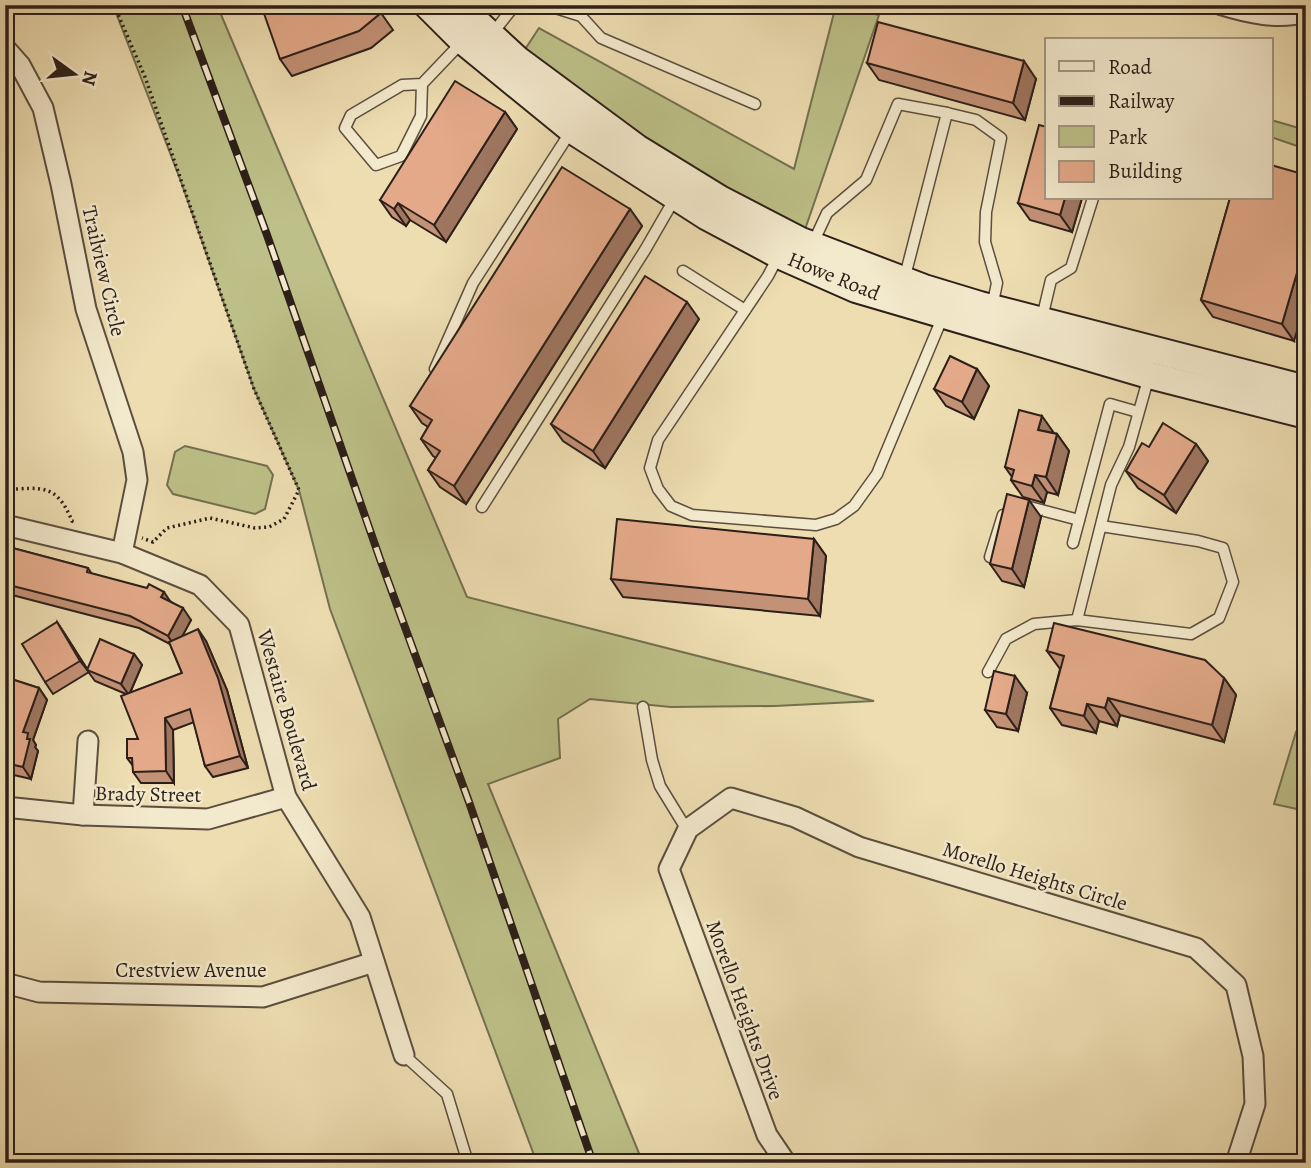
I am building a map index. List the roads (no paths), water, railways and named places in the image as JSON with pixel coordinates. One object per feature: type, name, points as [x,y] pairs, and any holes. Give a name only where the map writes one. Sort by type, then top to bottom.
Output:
[{"type":"street","name":"Howe Road","points":[[427,5],[463,41],[572,130],[675,198],[779,255],[856,289],[1149,375],[1306,415]]},
{"type":"street","name":"Howe Road","points":[[458,5],[517,60],[637,148],[720,199],[812,245],[904,280],[992,308],[1306,389]]},
{"type":"street","points":[[1222,5],[1255,14],[1306,12]]},
{"type":"street","name":"Trailview Circle","points":[[5,48],[20,65],[43,108],[86,309],[134,452],[137,480],[122,553]]},
{"type":"street","name":"Westaire Boulevard","points":[[5,525],[122,553],[200,585],[239,625],[286,797],[360,917],[404,1055]]},
{"type":"street","points":[[83,815],[88,741]]},
{"type":"street","name":"Brady Street","points":[[5,807],[83,815],[208,819],[286,797]]},
{"type":"street","name":"Morello Heights Circle","points":[[668,869],[687,831],[730,798],[795,817],[859,847],[1196,948],[1236,985],[1253,1056],[1255,1104],[1236,1163]]},
{"type":"street","name":"Morello Heights Drive","points":[[668,869],[767,1135],[786,1163]]},
{"type":"street","name":"Crestview Avenue","points":[[5,983],[39,992],[263,998],[374,962]]},
{"type":"lane","points":[[491,35],[515,5]]},
{"type":"lane","points":[[546,5],[581,16],[601,38],[755,104]]},
{"type":"lane","points":[[422,84],[402,85],[351,115],[345,128],[376,165],[401,156],[421,116],[422,84],[463,41]]},
{"type":"lane","points":[[812,245],[827,213],[866,180],[898,104],[976,120],[1000,138],[986,212],[985,242],[997,284],[992,308]]},
{"type":"lane","points":[[904,280],[947,113]]},
{"type":"lane","points":[[428,384],[473,283],[572,130]]},
{"type":"lane","points":[[482,507],[645,250],[675,198]]},
{"type":"lane","points":[[1041,321],[1051,280],[1071,268],[1092,200]]},
{"type":"lane","points":[[779,255],[658,440],[650,468],[658,489],[671,506],[692,515],[816,525],[836,519],[854,506],[877,474],[943,315]]},
{"type":"lane","points":[[683,271],[745,310]]},
{"type":"lane","points":[[1077,620],[1111,485],[1129,447],[1149,375]]},
{"type":"lane","points":[[1073,543],[1110,404],[1138,412]]},
{"type":"lane","points":[[990,556],[1003,515],[1011,506],[1079,520]]},
{"type":"lane","points":[[988,672],[1006,639],[1034,624],[1077,620],[1191,634],[1219,618],[1233,583],[1223,548],[1198,541],[1101,526]]},
{"type":"lane","points":[[643,707],[652,760],[660,786],[687,831]]},
{"type":"lane","points":[[404,1055],[447,1094],[468,1163]]},
{"type":"railway","points":[[182,5],[469,802],[593,1163]]}]
